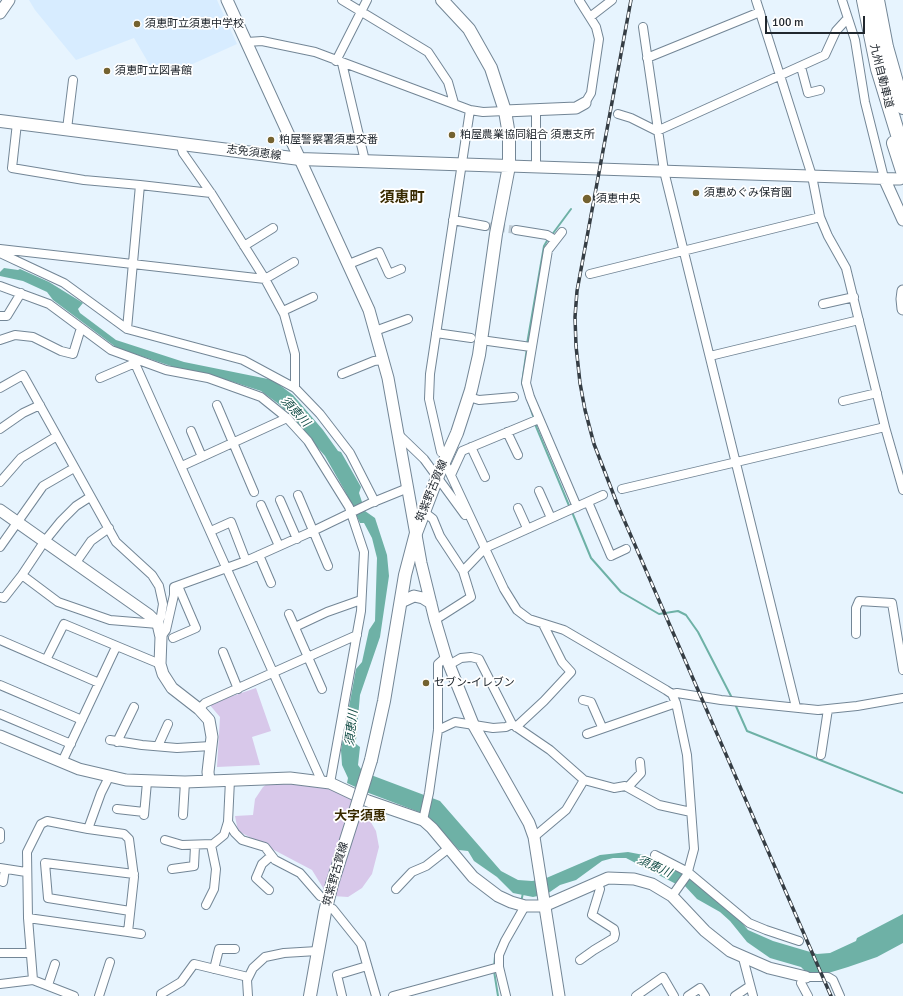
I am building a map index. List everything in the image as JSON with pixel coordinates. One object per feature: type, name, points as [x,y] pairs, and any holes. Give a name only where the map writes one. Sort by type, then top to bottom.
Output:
[{"type":"highway","name":"九州自動車道","points":[[864,0],[878,69],[903,151]]},
{"type":"highway","name":"九州自動車道","points":[[877,0],[886,47],[903,107]]},
{"type":"highway","points":[[886,47],[903,97]]},
{"type":"highway","points":[[878,69],[902,175]]},
{"type":"main road","name":"筑紫野古賀線","points":[[310,996],[317,951],[332,884],[372,760],[384,701],[405,574],[416,533],[437,478],[457,433],[469,397],[479,355],[496,234],[510,166],[509,135],[505,111],[491,68],[482,50],[469,30],[443,0]]},
{"type":"main road","name":"志免須恵線","points":[[0,121],[300,158],[510,166]]},
{"type":"street","points":[[0,13],[9,0]]},
{"type":"street","points":[[227,0],[370,310],[384,360],[421,563],[435,620],[447,661],[473,724],[529,823],[534,838],[559,996]]},
{"type":"street","points":[[342,0],[428,52],[448,82],[454,103]]},
{"type":"street","points":[[365,161],[339,62],[360,11],[368,0]]},
{"type":"street","points":[[247,42],[262,41],[315,52],[470,110],[483,112],[576,108],[585,103],[591,93],[598,39],[596,27],[579,0]]},
{"type":"street","points":[[590,16],[612,0]]},
{"type":"street","points":[[756,0],[812,176],[820,217],[828,236],[846,268],[885,427],[903,490]]},
{"type":"street","points":[[842,0],[847,20],[855,40],[865,102],[884,178],[903,220]]},
{"type":"street","points":[[647,58],[760,12]]},
{"type":"street","points":[[658,131],[825,55],[836,31],[847,20]]},
{"type":"street","points":[[643,27],[664,172],[685,251],[796,708]]},
{"type":"street","points":[[801,67],[808,93],[820,90]]},
{"type":"street","points":[[67,130],[74,80]]},
{"type":"street","points":[[441,452],[430,399],[430,374],[470,110]]},
{"type":"street","points":[[536,110],[536,168]]},
{"type":"street","points":[[618,114],[631,118],[658,131]]},
{"type":"street","points":[[17,123],[12,168],[84,180],[211,193]]},
{"type":"street","points":[[180,143],[183,153],[211,193],[265,279],[283,311],[294,354],[295,388]]},
{"type":"street","points":[[510,166],[884,178],[902,175]]},
{"type":"street","points":[[127,329],[140,185]]},
{"type":"street","points":[[590,274],[820,217]]},
{"type":"street","points":[[453,220],[485,226]]},
{"type":"street","points":[[244,246],[273,228]]},
{"type":"street","points":[[516,230],[546,235],[555,240]]},
{"type":"street","points":[[562,232],[548,250],[531,348],[527,375],[527,390],[577,506]]},
{"type":"street","points":[[0,249],[265,279],[294,262]]},
{"type":"street","points":[[349,264],[379,252],[389,274],[401,269]]},
{"type":"street","points":[[0,253],[64,283],[127,329],[243,360],[295,388],[320,414],[350,453],[373,502]]},
{"type":"street","points":[[0,286],[49,304],[111,350],[134,361],[182,374],[208,378],[261,397],[287,418],[308,441],[352,512],[364,552],[357,635],[326,783]]},
{"type":"street","points":[[903,291],[903,309]]},
{"type":"street","points":[[0,316],[7,316],[21,293]]},
{"type":"street","points":[[283,311],[313,297]]},
{"type":"street","points":[[824,304],[854,297]]},
{"type":"street","points":[[375,330],[408,319]]},
{"type":"street","points":[[710,356],[859,320]]},
{"type":"street","points":[[0,340],[15,335],[33,337],[61,351],[73,354],[81,328]]},
{"type":"street","points":[[436,333],[471,338]]},
{"type":"street","points":[[488,341],[531,348]]},
{"type":"street","points":[[342,374],[374,361],[384,360]]},
{"type":"street","points":[[100,378],[134,361]]},
{"type":"street","points":[[134,361],[211,531],[226,568],[326,783]]},
{"type":"street","points":[[0,388],[23,375],[90,497],[120,547],[152,575],[159,586],[162,604],[161,616],[158,624],[161,637],[160,664],[163,674],[172,688],[199,709],[209,720],[211,746],[208,772],[209,781]]},
{"type":"street","points":[[843,401],[877,393]]},
{"type":"street","points":[[469,397],[479,400],[514,397]]},
{"type":"street","points":[[0,429],[23,413],[40,405]]},
{"type":"street","points":[[217,405],[254,492]]},
{"type":"street","points":[[182,466],[287,418]]},
{"type":"street","points":[[451,475],[462,451],[539,419]]},
{"type":"street","points":[[622,490],[885,427]]},
{"type":"street","points":[[191,430],[202,457]]},
{"type":"street","points":[[507,432],[518,455]]},
{"type":"street","points":[[398,434],[424,459],[474,527]]},
{"type":"street","points":[[0,482],[21,458],[57,436]]},
{"type":"street","points":[[471,447],[485,477]]},
{"type":"street","points":[[448,467],[474,527],[514,606],[523,615],[570,634],[672,694],[676,702],[687,755],[694,849],[688,874],[673,894]]},
{"type":"street","points":[[0,547],[44,486],[74,468]]},
{"type":"street","points":[[161,637],[166,630],[174,595],[174,587],[246,561],[297,539],[373,502],[408,488]]},
{"type":"street","points":[[539,491],[551,518]]},
{"type":"street","points":[[298,495],[328,566]]},
{"type":"street","points":[[463,571],[485,548],[603,495]]},
{"type":"street","points":[[0,597],[4,598],[22,575],[44,542],[76,506],[90,497]]},
{"type":"street","points":[[280,500],[297,539]]},
{"type":"street","points":[[588,502],[611,556],[626,549]]},
{"type":"street","points":[[261,505],[279,546]]},
{"type":"street","points":[[518,508],[527,528]]},
{"type":"street","points":[[0,510],[149,616],[158,624]]},
{"type":"street","points":[[424,512],[433,519],[440,536],[463,571],[471,597],[435,620]]},
{"type":"street","points":[[211,531],[231,522],[246,561]]},
{"type":"street","points":[[75,564],[91,541],[109,528]]},
{"type":"street","points":[[259,555],[271,583]]},
{"type":"street","points":[[22,575],[58,602],[110,620],[158,624]]},
{"type":"street","points":[[173,638],[196,628],[178,586]]},
{"type":"street","points":[[401,602],[414,596],[423,598],[431,603]]},
{"type":"street","points":[[295,627],[326,612],[361,600]]},
{"type":"street","points":[[856,634],[856,608],[859,601],[892,603],[902,652],[903,670]]},
{"type":"street","points":[[289,614],[322,689]]},
{"type":"street","points":[[46,660],[64,624],[116,647],[160,664]]},
{"type":"street","points":[[438,730],[455,722],[493,728],[514,726],[544,701],[571,672],[562,662],[543,624]]},
{"type":"street","points":[[199,709],[205,703],[357,635]]},
{"type":"street","points":[[0,640],[99,683]]},
{"type":"street","points":[[62,762],[116,647]]},
{"type":"street","points":[[223,652],[238,689]]},
{"type":"street","points":[[423,820],[429,793],[438,730],[438,664],[471,657],[479,659],[514,726],[550,750],[584,780],[606,787],[614,788],[625,786],[659,806],[691,812]]},
{"type":"street","points":[[0,685],[82,720]]},
{"type":"street","points":[[672,694],[677,693],[796,708],[828,709],[857,706],[903,698]]},
{"type":"street","points":[[583,700],[592,702],[602,728]]},
{"type":"street","points":[[587,734],[639,717],[676,702]]},
{"type":"street","points":[[134,707],[114,741],[177,748],[211,746]]},
{"type":"street","points":[[821,755],[828,709]]},
{"type":"street","points":[[0,714],[71,744]]},
{"type":"street","points":[[158,746],[168,724]]},
{"type":"street","points":[[0,736],[62,762],[109,777],[147,782],[290,778],[326,783],[368,801],[423,820],[473,877],[489,889],[511,902],[525,906],[544,903],[608,878],[634,879],[652,884],[673,894],[705,931],[719,944],[743,958],[804,980],[828,977],[833,980],[840,996]]},
{"type":"street","points":[[628,788],[641,772],[640,762]]},
{"type":"street","points":[[88,829],[101,792],[109,777]]},
{"type":"street","points":[[164,840],[182,845],[195,846],[211,845],[219,840],[224,835],[228,822],[230,780]]},
{"type":"street","points":[[534,838],[566,810],[584,780]]},
{"type":"street","points":[[117,809],[144,813],[147,782]]},
{"type":"street","points":[[183,815],[185,782]]},
{"type":"street","points":[[33,980],[28,918],[26,872],[27,852],[41,824],[46,821],[124,834],[129,839],[134,874],[128,932]]},
{"type":"street","points":[[228,822],[242,840],[265,847],[274,860],[300,873],[320,896]]},
{"type":"street","points":[[0,832],[0,839]]},
{"type":"street","points":[[206,905],[214,889],[216,869],[211,845]]},
{"type":"street","points":[[172,869],[194,866],[195,846]]},
{"type":"street","points":[[396,889],[412,872],[426,866],[449,848]]},
{"type":"street","points":[[655,855],[688,874],[749,923],[800,942]]},
{"type":"street","points":[[269,890],[256,878],[260,873],[262,864],[271,856]]},
{"type":"street","points":[[130,911],[48,898],[46,863],[134,874]]},
{"type":"street","points":[[3,882],[1,867],[26,872]]},
{"type":"street","points":[[580,960],[614,938],[615,934],[614,929],[592,915],[600,889],[597,882]]},
{"type":"street","points":[[506,996],[499,967],[499,955],[505,941],[525,906]]},
{"type":"street","points":[[333,909],[361,944],[376,996]]},
{"type":"street","points":[[28,918],[141,934]]},
{"type":"street","points":[[214,969],[219,949],[236,949]]},
{"type":"street","points":[[248,996],[248,977],[253,968],[265,957],[284,953],[317,951]]},
{"type":"street","points":[[0,953],[30,953]]},
{"type":"street","points":[[743,958],[753,996]]},
{"type":"street","points":[[99,996],[110,962]]},
{"type":"street","points":[[48,986],[55,964]]},
{"type":"street","points":[[161,996],[161,994],[181,982],[194,964],[248,977]]},
{"type":"street","points":[[342,996],[337,975],[367,966]]},
{"type":"street","points":[[393,996],[403,995],[499,967]]},
{"type":"street","points":[[636,996],[663,977],[674,996]]},
{"type":"street","points":[[0,984],[33,980],[74,996]]},
{"type":"street","points":[[804,980],[808,996]]},
{"type":"street","points":[[735,996],[750,986]]},
{"type":"street","points":[[688,996],[700,988],[705,996]]},
{"type":"shaded area","name":"須恵町立須恵中学校","points":[[29,0],[217,0],[237,44],[168,75],[152,69],[134,38],[76,60],[35,10]]},
{"type":"shaded area","points":[[256,688],[271,731],[252,737],[260,765],[217,767],[220,717],[209,704]]},
{"type":"shaded area","points":[[293,780],[343,791],[358,800],[376,831],[379,847],[372,874],[362,888],[348,897],[333,896],[325,891],[312,870],[238,831],[235,816],[253,815],[255,799],[263,787],[270,782]]},
{"type":"water","name":"須恵川","points":[[4,268],[20,269],[49,282],[83,303],[78,309],[80,313],[116,340],[184,362],[273,380],[293,395],[323,430],[338,451],[341,452],[361,487],[359,493],[365,511],[375,518],[387,555],[389,576],[380,637],[360,695],[356,744],[360,747],[358,765],[361,769],[371,775],[440,801],[501,871],[518,880],[532,881],[544,879],[600,855],[628,852],[649,856],[669,864],[690,878],[738,918],[748,930],[773,941],[817,954],[830,953],[856,941],[857,938],[903,914],[903,943],[877,957],[848,967],[825,974],[807,973],[801,967],[770,958],[747,942],[730,921],[720,912],[697,899],[684,885],[678,885],[626,858],[613,858],[602,861],[576,880],[560,885],[547,894],[533,897],[513,893],[497,877],[474,861],[468,851],[459,850],[427,815],[366,792],[347,783],[348,778],[342,765],[341,750],[356,669],[362,662],[369,630],[375,621],[377,558],[372,538],[364,523],[360,523],[346,493],[325,456],[280,405],[261,391],[230,381],[183,370],[117,348],[53,300],[47,292],[23,281],[0,276],[0,272]]},
{"type":"waterway","points":[[551,236],[571,209]]},
{"type":"waterway","points":[[527,344],[544,246],[548,239]]},
{"type":"waterway","points":[[527,348],[522,383],[534,419]]},
{"type":"waterway","points":[[535,424],[570,508]]},
{"type":"waterway","points":[[572,512],[591,558],[621,592],[659,614],[678,611],[686,615],[698,632],[732,698]]},
{"type":"waterway","points":[[735,704],[747,731],[903,793]]},
{"type":"waterway","points":[[521,902],[523,893]]},
{"type":"waterway","points":[[497,950],[502,939]]},
{"type":"waterway","points":[[494,967],[495,956]]},
{"type":"waterway","points":[[494,971],[498,996]]},
{"type":"tunnel","points":[[485,226],[516,230]]},
{"type":"railway","points":[[631,0],[577,291],[575,317],[576,346],[585,410],[594,444],[618,506],[831,996]]},
{"type":"place","name":"須恵町立須恵中学校","points":[[137,24]]},
{"type":"place","name":"須恵町立図書館","points":[[107,71]]},
{"type":"place","name":"粕屋農業協同組合 須恵支所","points":[[452,135]]},
{"type":"place","name":"粕屋警察署須恵交番","points":[[271,140]]},
{"type":"place","name":"須恵めぐみ保育園","points":[[696,193]]},
{"type":"place","name":"須恵中央","points":[[587,199]]},
{"type":"place","name":"セブン-イレブン","points":[[426,683]]},
{"type":"district","name":"須恵町","points":[[402,198]]},
{"type":"district","name":"大字須惠","points":[[360,817]]}]
